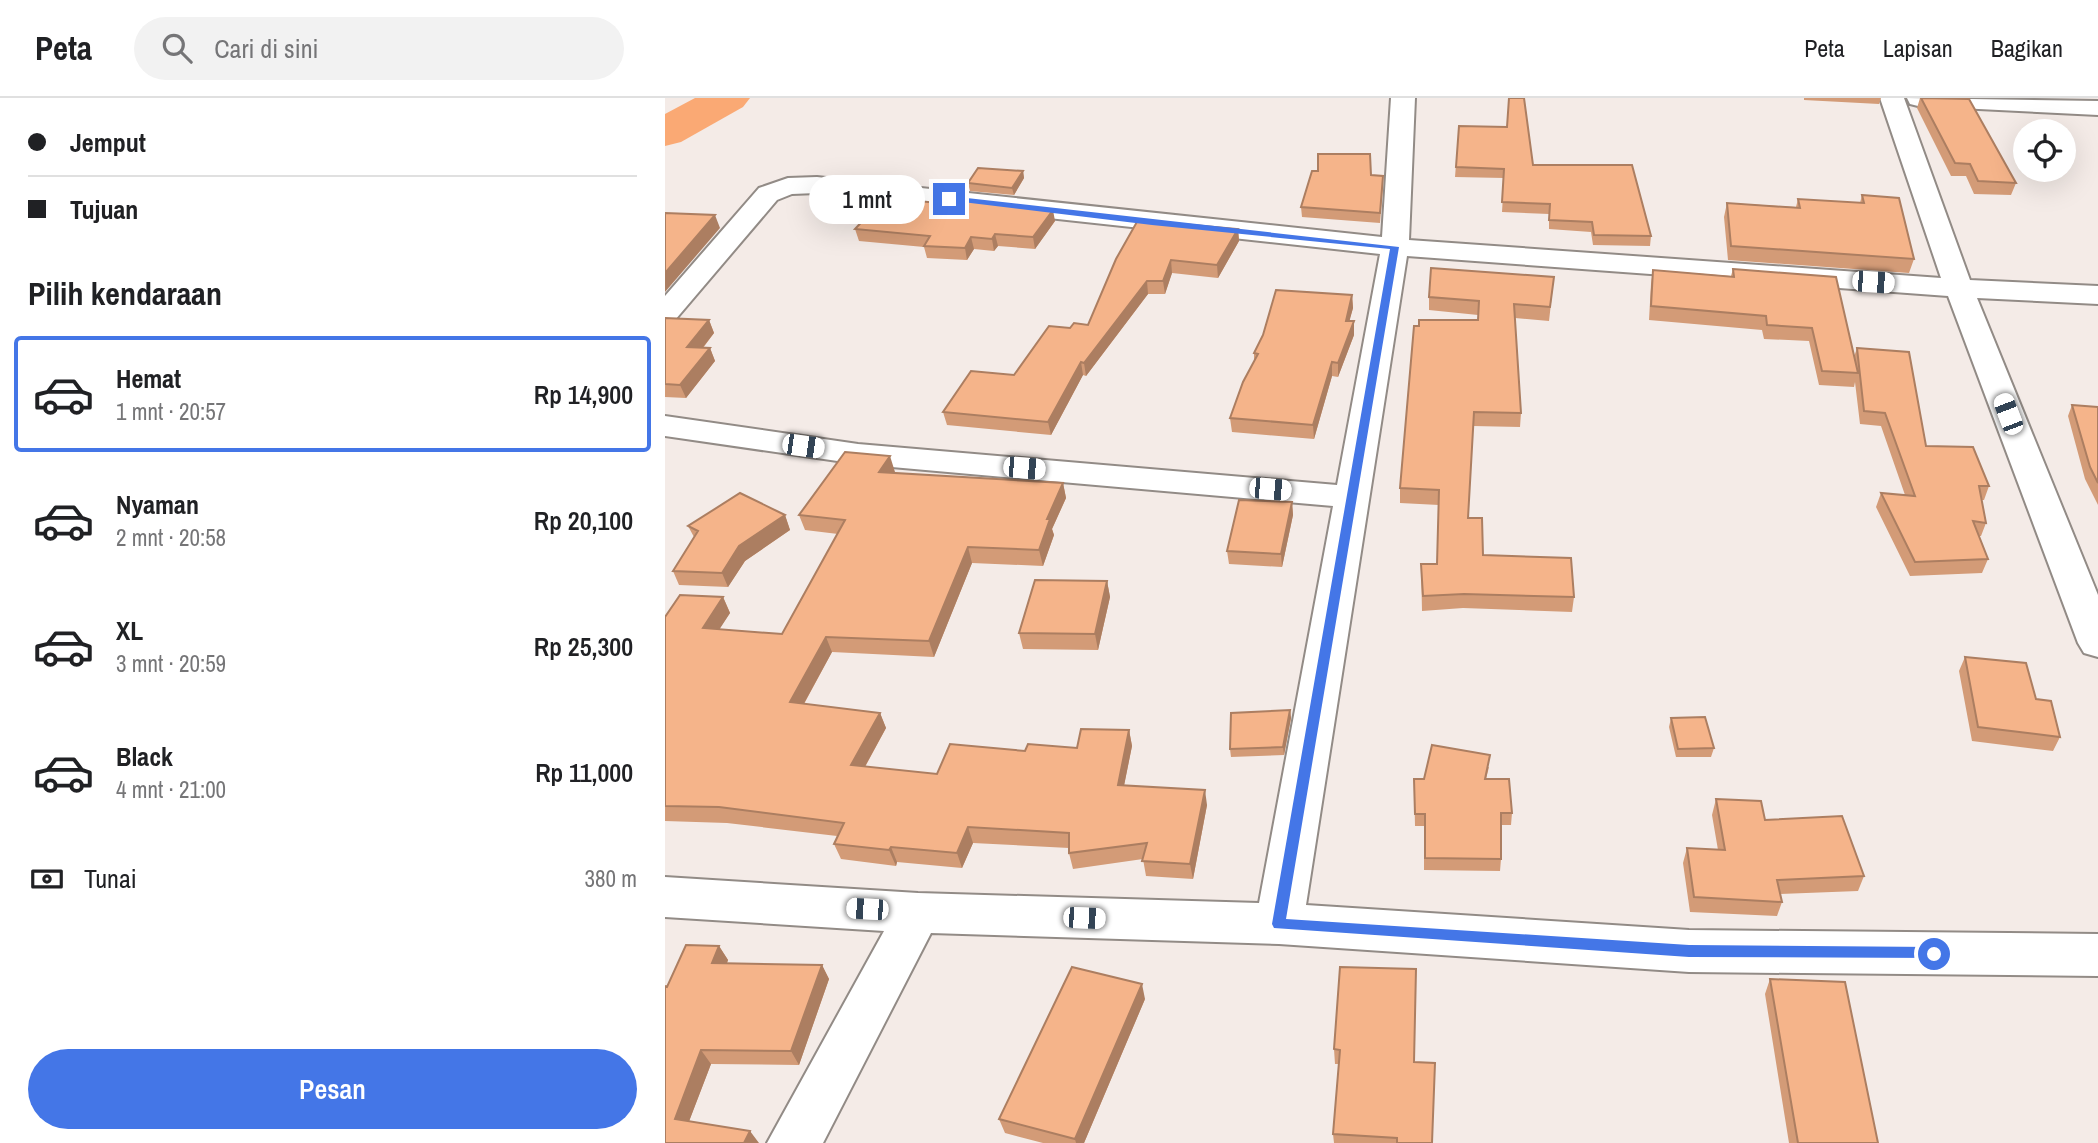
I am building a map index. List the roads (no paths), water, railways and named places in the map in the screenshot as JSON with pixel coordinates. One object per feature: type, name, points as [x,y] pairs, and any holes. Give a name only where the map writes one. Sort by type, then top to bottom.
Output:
[{"type":"street","points":[[1279,924],[1395,247],[1403,98]]},
{"type":"street","points":[[1892,98],[1959,288],[2098,643]]},
{"type":"street","points":[[1903,98],[2098,108]]},
{"type":"street","points":[[665,314],[768,194],[788,186],[829,186],[1152,223],[1395,247],[1959,288],[2098,295]]},
{"type":"street","points":[[665,426],[858,454],[1352,497]]},
{"type":"street","points":[[665,897],[918,913],[1279,924],[1689,951],[2098,955]]},
{"type":"street","points":[[794,1143],[918,913]]},
{"type":"waterway","points":[[665,132],[728,98]]}]
